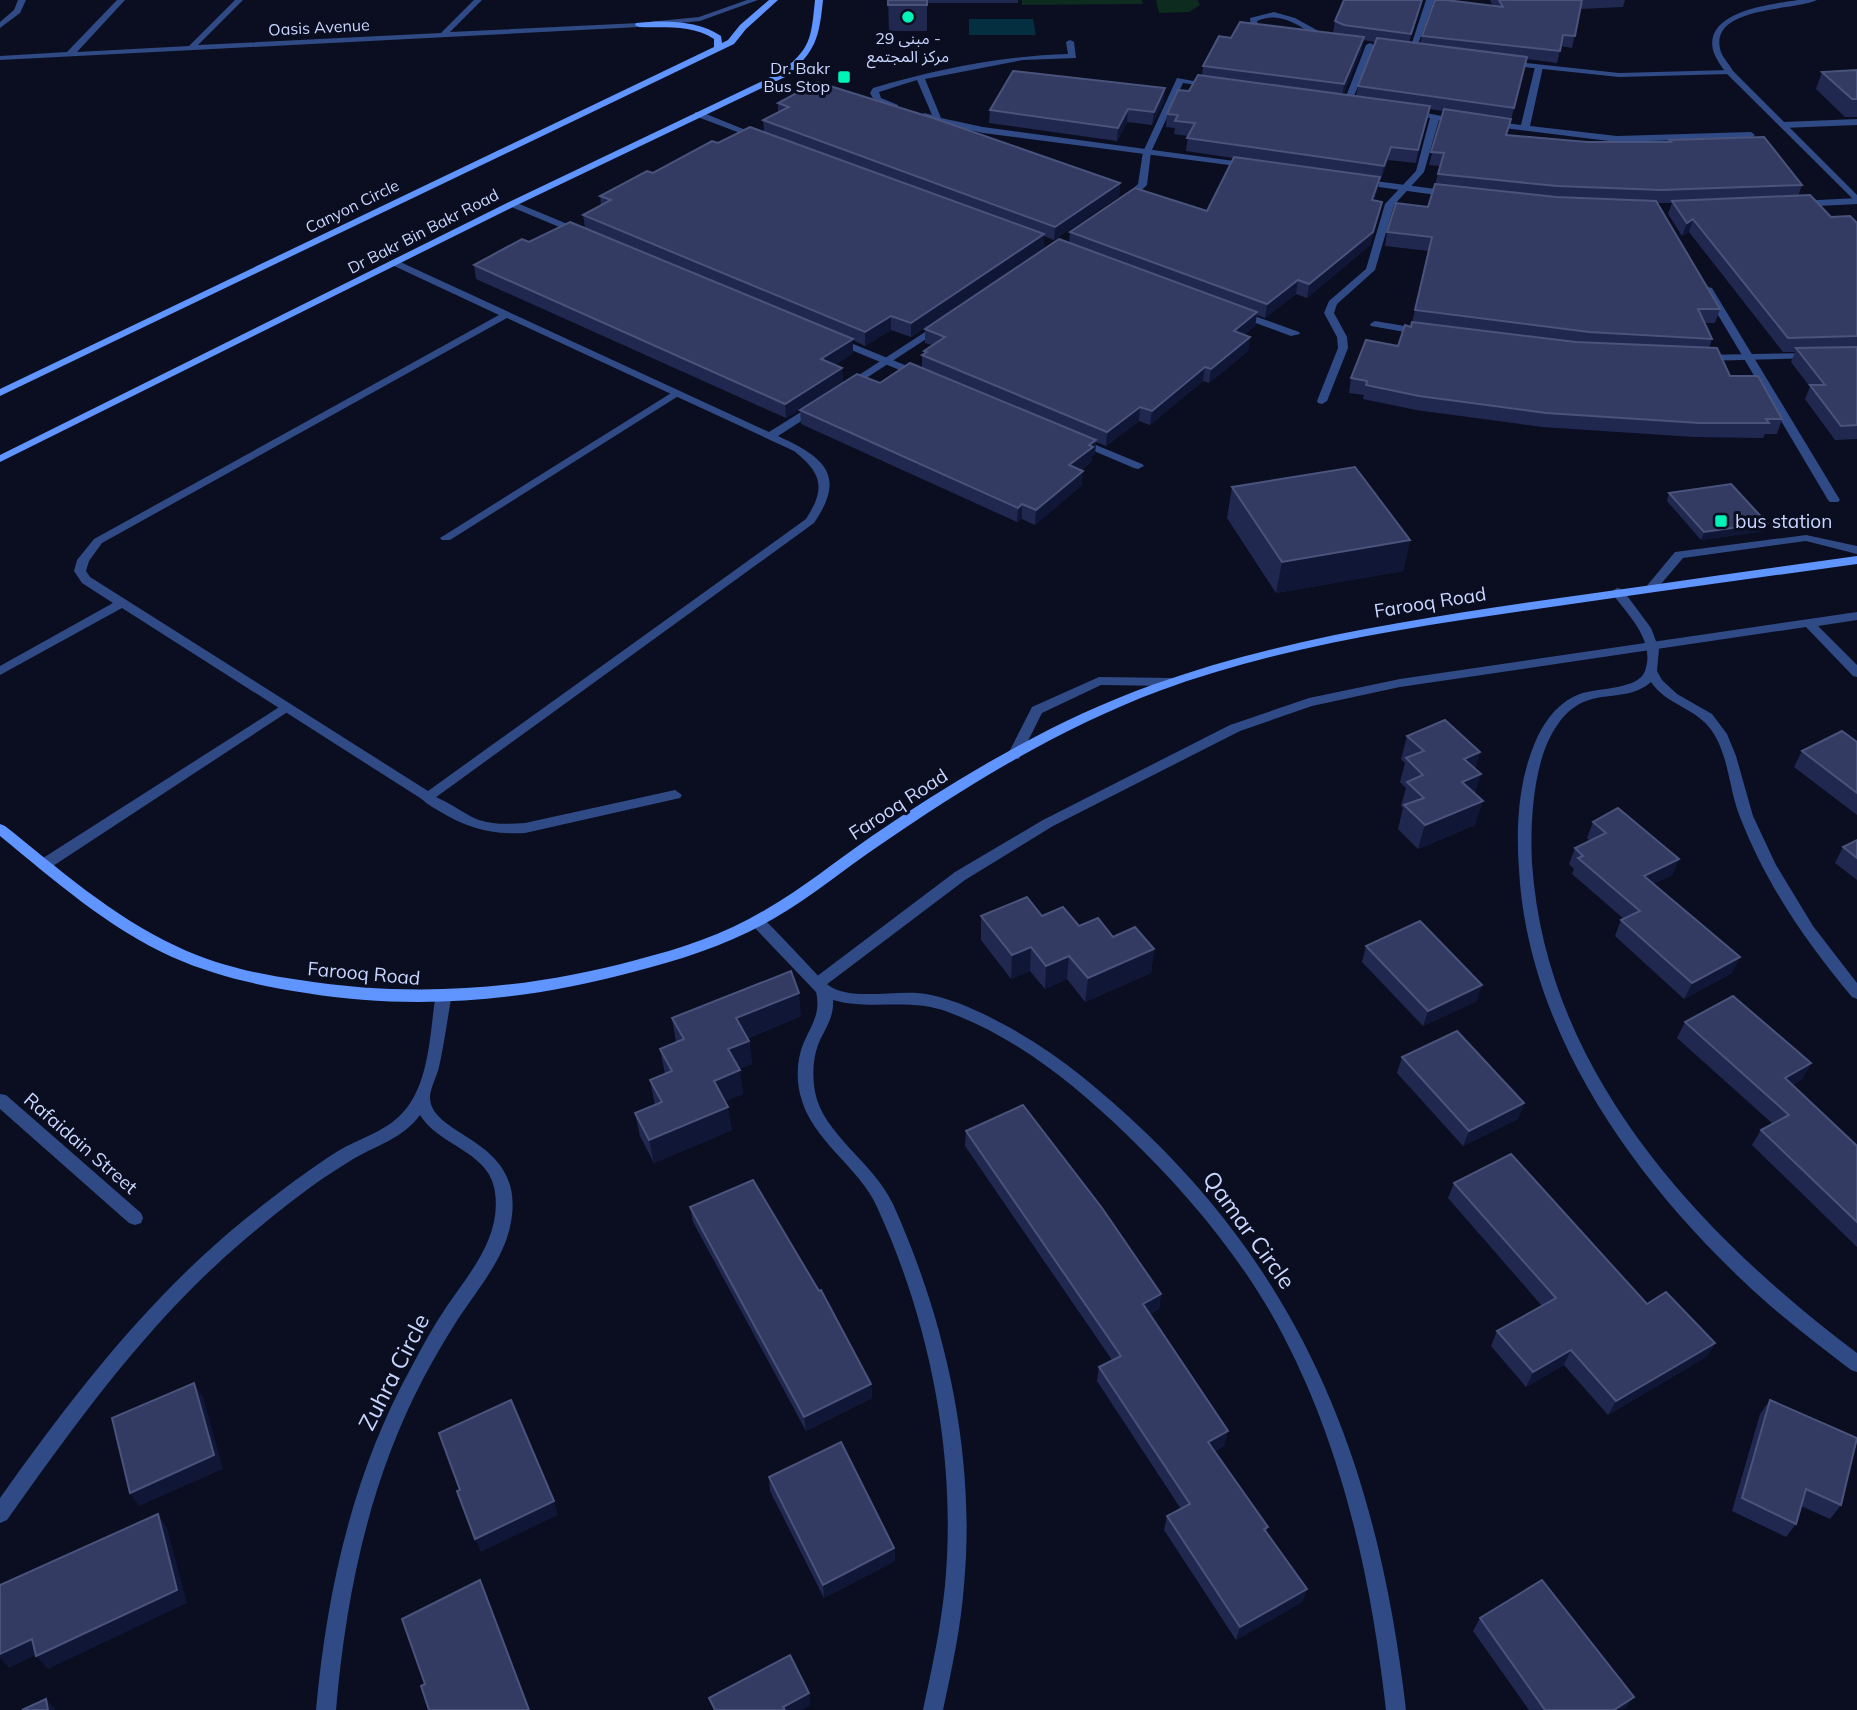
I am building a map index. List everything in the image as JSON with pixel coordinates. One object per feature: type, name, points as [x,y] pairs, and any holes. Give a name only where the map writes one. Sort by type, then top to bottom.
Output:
[{"type":"street","points":[[0,26],[17,11],[22,0]]},
{"type":"street","points":[[70,54],[121,0]]},
{"type":"street","points":[[191,48],[239,0]]},
{"type":"street","points":[[443,35],[478,0]]},
{"type":"street","name":"Oasis Avenue","points":[[0,58],[639,25],[700,19],[754,0]]},
{"type":"street","name":"Canyon Circle","points":[[0,393],[731,42],[741,29],[774,0]]},
{"type":"street","name":"Dr Bakr Bin Bakr Road","points":[[0,459],[512,204],[782,75],[802,61],[812,48],[819,0]]},
{"type":"street","points":[[1412,50],[1430,0]]},
{"type":"street","points":[[1771,7],[1783,0]]},
{"type":"street","points":[[1814,0],[1771,7],[1735,18],[1721,26],[1714,36],[1713,46],[1718,58],[1730,72],[1857,201]]},
{"type":"street","points":[[1270,33],[1254,27],[1253,20],[1269,15],[1286,16],[1321,36],[1338,41],[1297,36]]},
{"type":"street","name":"Oasis Avenue","points":[[639,25],[711,32],[718,38],[718,48]]},
{"type":"street","points":[[691,28],[741,29]]},
{"type":"street","points":[[1070,42],[1073,56],[1023,58],[920,77],[882,87],[876,90],[875,97],[884,103],[937,120],[983,130],[1255,167]]},
{"type":"street","points":[[1359,44],[1381,46]]},
{"type":"street","points":[[1348,104],[1370,45]]},
{"type":"street","points":[[1402,49],[1425,52]]},
{"type":"street","points":[[1501,62],[1619,75],[1730,72]]},
{"type":"street","points":[[1525,128],[1539,67]]},
{"type":"street","points":[[920,77],[937,120]]},
{"type":"street","points":[[1116,207],[1142,186],[1147,152],[1180,80],[1219,86]]},
{"type":"street","points":[[1335,103],[1360,106]]},
{"type":"street","points":[[1398,111],[1474,122]]},
{"type":"street","points":[[698,114],[775,143]]},
{"type":"street","points":[[1322,401],[1343,348],[1342,337],[1329,313],[1332,303],[1370,270],[1390,204],[1420,172],[1436,117]]},
{"type":"street","points":[[1783,125],[1857,122]]},
{"type":"street","points":[[1486,123],[1617,139],[1751,135]]},
{"type":"street","points":[[1350,180],[1458,195]]},
{"type":"street","points":[[1789,205],[1857,201]]},
{"type":"street","points":[[512,204],[590,237]]},
{"type":"street","points":[[395,263],[798,449],[815,460],[823,473],[825,489],[821,506],[810,521],[428,797]]},
{"type":"street","points":[[1701,278],[1752,359],[1834,500]]},
{"type":"street","points":[[1233,311],[1295,334]]},
{"type":"street","points":[[507,314],[98,541],[83,560],[80,571],[86,580],[284,708],[470,823],[505,829],[525,828],[675,795]]},
{"type":"street","points":[[840,391],[944,323]]},
{"type":"street","points":[[1375,324],[1437,334]]},
{"type":"street","points":[[822,334],[925,377]]},
{"type":"street","points":[[1697,358],[1818,356]]},
{"type":"street","points":[[446,538],[676,393]]},
{"type":"street","points":[[770,436],[828,398]]},
{"type":"street","points":[[1063,435],[1138,466]]},
{"type":"street","points":[[1651,588],[1679,555],[1806,538],[1857,550]]},
{"type":"street","name":"Farooq Road","points":[[0,829],[91,901],[143,935],[199,962],[257,979],[327,992],[443,999],[522,990],[597,977],[710,943],[757,922],[937,799],[1080,720],[1172,682],[1299,645],[1371,631],[1617,592],[1857,560]]},
{"type":"street","points":[[1617,592],[1643,625],[1654,655],[1651,671],[1636,687],[1594,693],[1577,699],[1560,712],[1546,733],[1534,765],[1526,808],[1524,848],[1524,893],[1539,957],[1558,1011],[1592,1080],[1632,1143],[1682,1207],[1745,1273],[1801,1322],[1857,1364]]},
{"type":"street","points":[[0,671],[122,603]]},
{"type":"street","points":[[933,1710],[951,1617],[956,1538],[948,1402],[913,1268],[892,1220],[878,1190],[817,1119],[808,1094],[806,1072],[809,1048],[827,1014],[820,987],[960,876],[1048,822],[1235,728],[1310,702],[1399,682],[1857,616]]},
{"type":"street","points":[[1809,623],[1857,673]]},
{"type":"street","points":[[1651,671],[1664,693],[1703,714],[1715,725],[1723,739],[1742,806],[1776,884],[1814,939],[1857,993]]},
{"type":"street","points":[[1014,756],[1037,709],[1099,681],[1172,682]]},
{"type":"street","points":[[45,864],[284,708]]},
{"type":"street","name":"Qamar Circle","points":[[757,922],[820,987],[835,996],[853,1000],[918,998],[963,1012],[1010,1034],[1057,1066],[1106,1105],[1166,1161],[1207,1207],[1256,1273],[1291,1335],[1324,1406],[1354,1492],[1374,1571],[1392,1653],[1396,1710]]},
{"type":"street","points":[[0,1514],[108,1364],[175,1293],[234,1238],[302,1184],[347,1153],[397,1129],[423,1099],[443,999]]},
{"type":"street","name":"Zuhra Circle","points":[[326,1710],[329,1660],[340,1585],[358,1514],[410,1385],[443,1327],[498,1244],[504,1215],[502,1185],[490,1163],[428,1115],[423,1099]]},
{"type":"street","name":"Rafaidain Street","points":[[0,1100],[135,1218]]},
{"type":"green space","points":[[1022,0],[1142,0],[1143,4],[1022,5]]},
{"type":"green space","points":[[1156,0],[1198,0],[1200,5],[1189,12],[1159,13]]},
{"type":"water","points":[[969,19],[1033,19],[1036,35],[969,35]]},
{"type":"building","points":[[888,0],[927,0],[927,5],[888,5]]},
{"type":"building","points":[[1344,0],[1422,0],[1411,34],[1344,25],[1335,21]]},
{"type":"building","points":[[1435,0],[1503,7],[1499,0],[1582,0],[1575,36],[1563,35],[1560,51],[1422,36]]},
{"type":"building","points":[[1240,22],[1364,37],[1344,84],[1203,66],[1219,36],[1231,38]]},
{"type":"building","points":[[1377,38],[1527,57],[1514,108],[1358,86]]},
{"type":"building","points":[[1857,70],[1857,99],[1852,99],[1822,72]]},
{"type":"building","points":[[1013,71],[1165,88],[1154,112],[1128,109],[1118,128],[990,110]]},
{"type":"building","points":[[1198,75],[1430,106],[1418,150],[1391,147],[1384,166],[1187,138],[1195,123],[1175,121],[1178,115],[1167,114],[1178,90],[1189,91]]},
{"type":"building","points":[[817,82],[933,118],[1120,183],[1055,227],[763,120],[789,107],[778,103]]},
{"type":"building","points":[[1444,109],[1511,119],[1506,135],[1587,142],[1671,142],[1669,140],[1764,137],[1802,185],[1661,190],[1557,186],[1438,174],[1444,153],[1431,152]]},
{"type":"building","points":[[750,127],[1044,234],[911,323],[891,316],[865,332],[583,215],[611,200],[600,196],[647,171],[653,173],[712,141],[718,143]]},
{"type":"building","points":[[1234,157],[1380,177],[1372,200],[1382,202],[1373,232],[1309,284],[1298,280],[1267,304],[1070,232],[1135,188],[1207,211]]},
{"type":"building","points":[[1435,184],[1556,197],[1656,201],[1720,309],[1698,309],[1712,339],[1589,332],[1415,310],[1432,237],[1387,232],[1396,203],[1428,207]]},
{"type":"building","points":[[1810,195],[1831,217],[1850,216],[1857,223],[1857,336],[1788,338],[1693,219],[1687,223],[1672,201]]},
{"type":"building","points":[[570,222],[853,339],[821,359],[842,368],[785,404],[474,265],[522,239],[529,242]]},
{"type":"building","points":[[1059,239],[1257,312],[1234,331],[1250,337],[1211,369],[1205,367],[1152,411],[1140,407],[1107,432],[922,355],[945,337],[925,329]]},
{"type":"building","points":[[1412,322],[1576,342],[1717,348],[1730,376],[1758,376],[1782,419],[1766,419],[1769,423],[1699,423],[1546,413],[1419,396],[1366,385],[1367,381],[1351,378],[1366,340],[1398,346],[1405,325],[1411,327]]},
{"type":"building","points":[[1857,347],[1857,425],[1841,426],[1810,385],[1825,385],[1796,348]]},
{"type":"building","points":[[910,363],[1096,440],[1089,445],[1093,447],[1069,465],[1083,471],[1036,510],[1022,504],[1018,508],[800,410],[857,374],[880,383]]},
{"type":"building","points":[[1355,467],[1410,540],[1282,562],[1232,487]]},
{"type":"building","points":[[1731,484],[1767,523],[1704,532],[1669,493]]},
{"type":"building","points":[[1445,720],[1480,752],[1464,759],[1481,774],[1462,782],[1483,801],[1425,825],[1404,805],[1424,798],[1407,782],[1423,775],[1406,758],[1424,751],[1407,736]]},
{"type":"building","points":[[1842,731],[1857,742],[1857,793],[1802,751]]},
{"type":"building","points":[[1618,808],[1679,859],[1644,876],[1740,957],[1692,983],[1621,920],[1640,911],[1578,858],[1583,856],[1575,848],[1606,833],[1593,822]]},
{"type":"building","points":[[1857,840],[1857,858],[1843,847]]},
{"type":"building","points":[[1027,897],[1042,916],[1063,907],[1079,926],[1098,918],[1113,937],[1135,927],[1154,949],[1088,978],[1069,956],[1046,966],[1031,947],[1012,955],[981,916]]},
{"type":"building","points":[[1420,921],[1482,985],[1428,1011],[1366,946]]},
{"type":"building","points":[[791,971],[799,993],[736,1018],[749,1041],[728,1049],[740,1070],[714,1081],[728,1107],[649,1140],[635,1113],[662,1102],[650,1080],[672,1071],[660,1049],[684,1039],[672,1018]]},
{"type":"building","points":[[1733,996],[1811,1063],[1785,1078],[1857,1146],[1857,1222],[1761,1130],[1789,1115],[1685,1022]]},
{"type":"building","points":[[1457,1031],[1524,1103],[1469,1131],[1402,1057]]},
{"type":"building","points":[[1023,1105],[1102,1208],[1161,1294],[1143,1304],[1228,1431],[1208,1442],[1268,1527],[1264,1529],[1307,1589],[1240,1627],[1167,1516],[1190,1504],[1099,1367],[1121,1356],[966,1131]]},
{"type":"building","points":[[1511,1154],[1647,1304],[1666,1292],[1715,1343],[1616,1401],[1571,1350],[1533,1372],[1497,1331],[1556,1298],[1454,1183]]},
{"type":"building","points":[[753,1180],[819,1291],[821,1290],[871,1384],[804,1417],[690,1207]]},
{"type":"building","points":[[194,1383],[214,1455],[130,1493],[112,1418]]},
{"type":"building","points":[[511,1400],[554,1501],[475,1539],[439,1433]]},
{"type":"building","points":[[1770,1400],[1857,1438],[1841,1505],[1806,1489],[1796,1524],[1742,1498]]},
{"type":"building","points":[[841,1442],[894,1548],[823,1585],[769,1477]]},
{"type":"building","points":[[158,1514],[177,1590],[36,1656],[32,1639],[0,1654],[0,1585]]},
{"type":"building","points":[[480,1580],[529,1710],[429,1710],[421,1686],[425,1684],[402,1619]]},
{"type":"building","points":[[1542,1580],[1634,1697],[1614,1710],[1545,1710],[1480,1618]]},
{"type":"building","points":[[790,1655],[809,1693],[783,1707],[785,1710],[715,1710],[709,1698]]},
{"type":"building","points":[[46,1699],[48,1710],[22,1710]]},
{"type":"place","name":"مبنى 29 - مركز المجتمع","points":[[908,17]]},
{"type":"place","name":"Dr. Bakr Bus Stop","points":[[844,77]]},
{"type":"place","name":"bus station","points":[[1721,521]]}]
